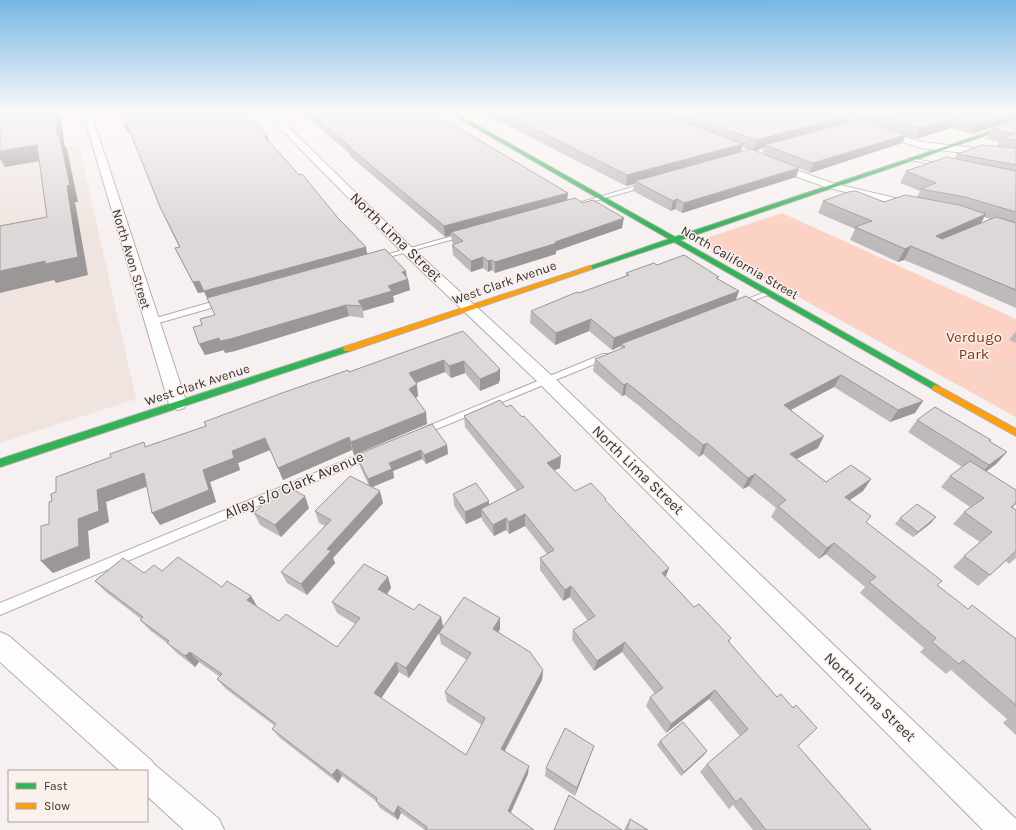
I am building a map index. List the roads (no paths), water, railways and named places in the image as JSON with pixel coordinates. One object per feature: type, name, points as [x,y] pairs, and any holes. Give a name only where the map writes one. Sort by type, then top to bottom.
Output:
[{"type":"street","name":"North Avon Street","points":[[99,152],[178,404]]},
{"type":"street","name":"North Lima Street","points":[[308,152],[407,250],[471,308],[546,380],[1005,830]]},
{"type":"street","name":"North California Street","points":[[519,152],[1016,433]]},
{"type":"street","name":"West Clark Avenue","points":[[0,463],[471,308],[673,238],[931,152]]},
{"type":"street","points":[[986,152],[1016,156]]},
{"type":"street","points":[[765,161],[829,186],[925,207]]},
{"type":"street","points":[[0,645],[141,770]]},
{"type":"street","points":[[148,777],[208,830]]},
{"type":"lane","points":[[911,159],[948,166]]},
{"type":"lane","points":[[562,208],[651,183]]},
{"type":"lane","points":[[370,260],[469,233]]},
{"type":"lane","points":[[731,307],[768,293]]},
{"type":"lane","points":[[152,322],[227,301]]},
{"type":"lane","points":[[413,436],[612,354]]},
{"type":"lane","name":"Alley s/o Clark Avenue","points":[[0,609],[376,451]]},
{"type":"park label","name":"Verdugo Park","points":[[974,346]]}]
